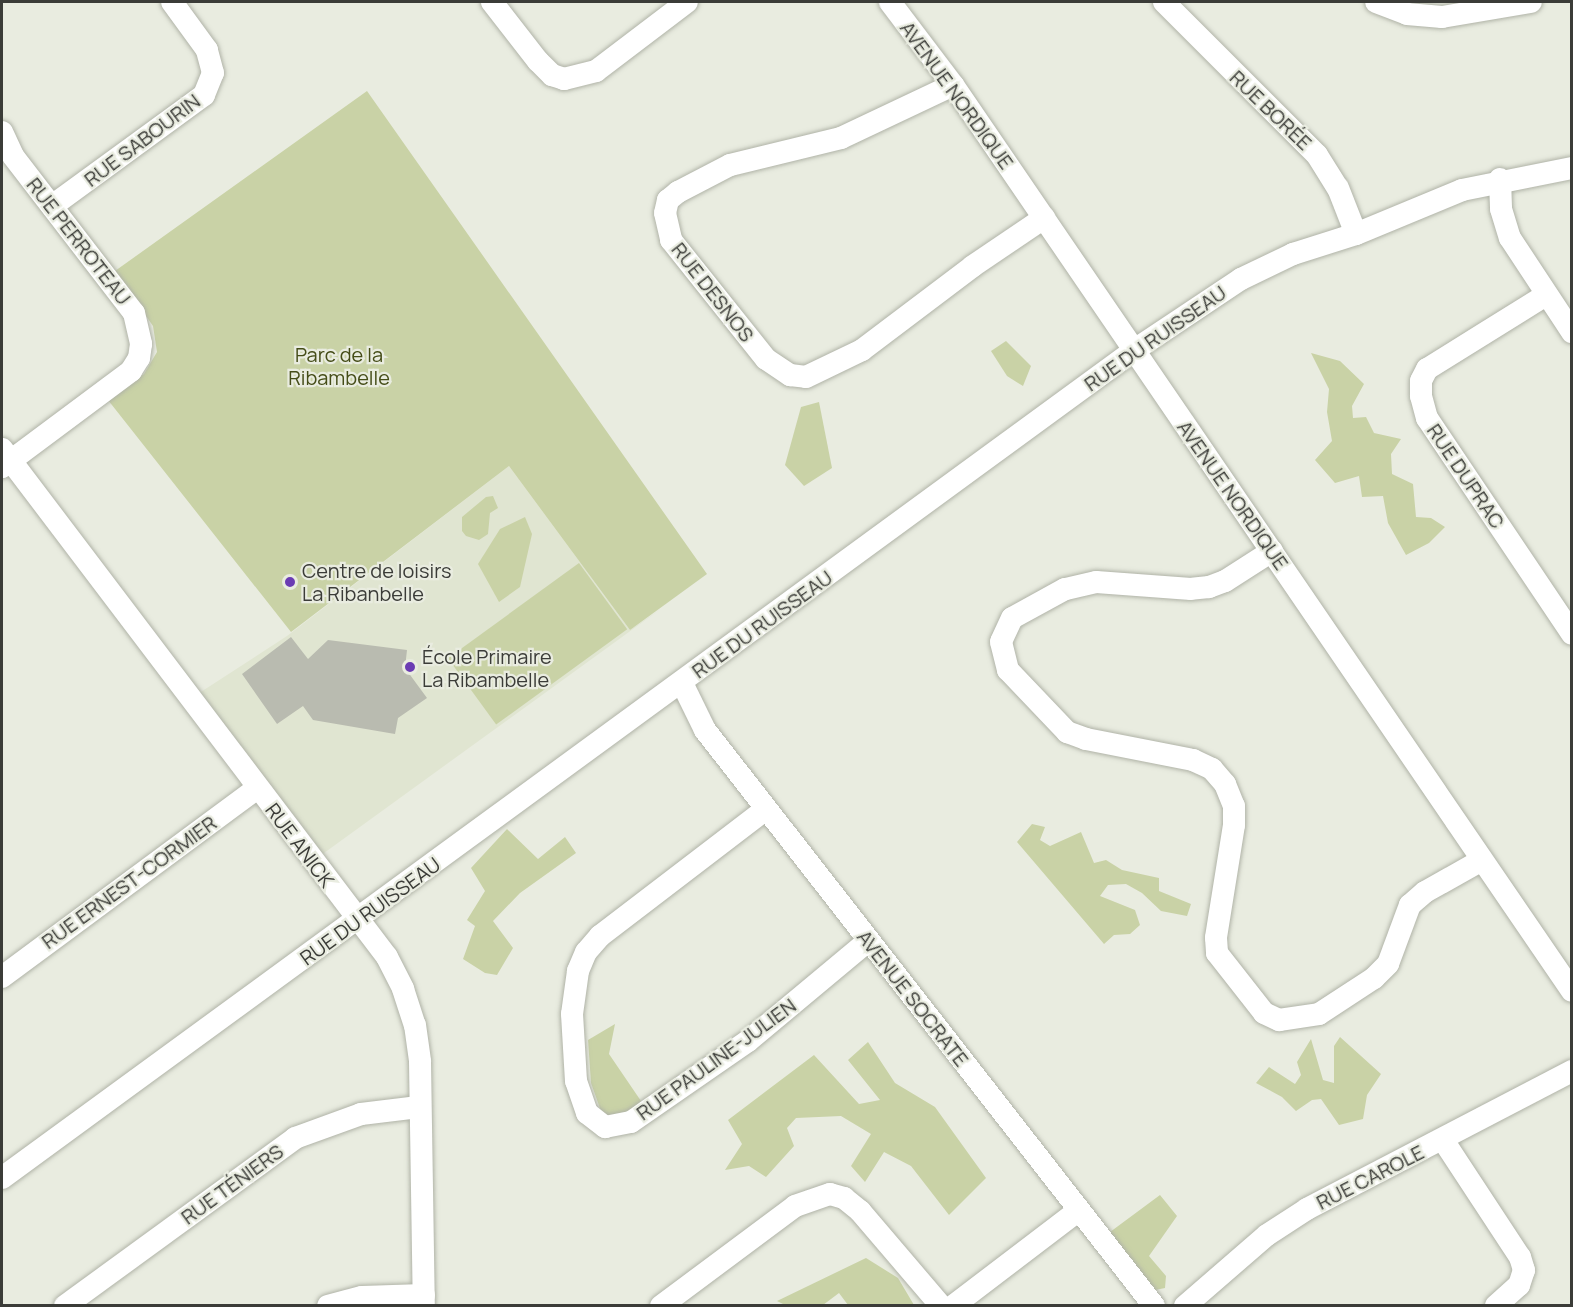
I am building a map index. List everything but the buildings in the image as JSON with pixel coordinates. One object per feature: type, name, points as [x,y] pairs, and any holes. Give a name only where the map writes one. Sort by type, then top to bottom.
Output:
[{"type":"street","name":"RUE SABOURIN","points":[[52,206],[204,95],[213,73],[207,50],[172,2]]},
{"type":"street","points":[[492,2],[538,61],[552,75],[564,79],[596,71],[687,2]]},
{"type":"street","name":"AVENUE NORDIQUE","points":[[890,2],[953,85],[1572,991]]},
{"type":"street","name":"RUE BORÉE","points":[[1164,2],[1317,155],[1338,188],[1356,234]]},
{"type":"street","points":[[1376,2],[1407,14],[1442,17],[1531,2]]},
{"type":"street","name":"RUE DESNOS","points":[[953,85],[841,138],[730,165],[678,192],[668,200],[665,213],[671,240],[766,359],[790,375],[806,377],[862,350],[973,266],[1044,218]]},
{"type":"street","name":"RUE PERROTEAU","points":[[2,132],[13,156],[134,313],[141,344],[139,358],[131,371],[4,459]]},
{"type":"street","name":"RUE DU RUISSEAU","points":[[2,1178],[1133,351],[1240,279],[1293,254],[1356,234],[1462,190],[1500,179],[1572,168]]},
{"type":"street","points":[[1500,179],[1501,209],[1510,238],[1572,332]]},
{"type":"street","name":"RUE DUPRAC","points":[[1546,295],[1441,357],[1427,369],[1421,381],[1421,396],[1427,418],[1572,634]]},
{"type":"street","name":"RUE ANICK","points":[[4,459],[387,957],[403,989],[415,1025],[424,1300]]},
{"type":"street","points":[[1272,551],[1225,581],[1209,587],[1191,589],[1096,582],[1065,589],[1012,618],[1001,642],[1008,670],[1067,732],[1086,739],[1193,760],[1212,769],[1225,784],[1234,806],[1234,825],[1216,938],[1218,953],[1264,1013],[1279,1020],[1319,1014],[1374,978],[1388,964],[1410,905],[1425,892],[1482,860]]},
{"type":"street","name":"AVENUE SOCRATE","points":[[682,683],[705,730],[1154,1305]]},
{"type":"street","name":"RUE ERNEST-CORMIER","points":[[2,977],[257,788]]},
{"type":"street","name":"RUE PAULINE-JULIEN","points":[[766,808],[600,936],[586,952],[578,971],[572,1014],[576,1081],[587,1113],[604,1127],[631,1122],[748,1041],[868,941]]},
{"type":"street","name":"RUE CAROLE","points":[[1185,1305],[1267,1235],[1306,1209],[1443,1140],[1572,1071]]},
{"type":"street","name":"RUE TÉNIERS","points":[[65,1305],[295,1138],[361,1114],[419,1107]]},
{"type":"street","points":[[1443,1140],[1520,1257],[1524,1270],[1519,1285],[1496,1305]]},
{"type":"street","points":[[661,1305],[795,1206],[830,1194],[844,1198],[860,1211],[941,1305]]},
{"type":"street","points":[[953,1305],[1079,1210]]},
{"type":"street","points":[[328,1305],[362,1297],[424,1300]]},
{"type":"shaded area","name":"École Primaire La Ribambelle","points":[[509,466],[630,630],[662,608],[313,861],[190,699],[287,636]]},
{"type":"green space","name":"Parc de la Ribambelle","points":[[367,91],[707,574],[630,630],[509,466],[291,632],[108,400],[144,374],[157,352],[153,326],[115,271]]},
{"type":"green space","points":[[1006,341],[1031,366],[1023,386],[1007,376],[991,351]]},
{"type":"green space","points":[[1311,353],[1340,361],[1364,384],[1352,406],[1353,418],[1366,417],[1374,433],[1401,439],[1391,454],[1392,474],[1413,484],[1416,517],[1431,518],[1445,527],[1429,543],[1406,555],[1388,523],[1383,496],[1362,497],[1359,476],[1335,483],[1315,460],[1332,441],[1327,412],[1329,389]]},
{"type":"green space","points":[[819,402],[832,468],[804,486],[785,465],[801,407]]},
{"type":"green space","points":[[493,496],[498,508],[490,513],[488,534],[479,540],[466,536],[462,531],[462,517],[486,497]]},
{"type":"green space","points":[[525,517],[532,534],[520,587],[499,602],[478,564],[500,529]]},
{"type":"green space","points":[[579,563],[627,629],[496,725],[448,658]]},
{"type":"green space","points":[[1032,824],[1045,827],[1040,840],[1050,846],[1081,832],[1094,863],[1106,860],[1122,870],[1159,878],[1159,891],[1191,904],[1187,916],[1161,911],[1142,893],[1126,884],[1108,885],[1100,896],[1135,910],[1140,925],[1130,934],[1114,935],[1104,944],[1017,842]]},
{"type":"green space","points":[[507,829],[538,859],[565,837],[576,853],[520,893],[493,921],[513,948],[497,975],[485,973],[463,959],[475,926],[467,920],[485,891],[471,868]]},
{"type":"green space","points":[[615,1024],[609,1054],[641,1101],[624,1118],[611,1123],[602,1114],[591,1083],[588,1040]]},
{"type":"green space","points":[[1340,1037],[1381,1074],[1367,1095],[1363,1119],[1339,1125],[1321,1099],[1312,1100],[1296,1111],[1282,1097],[1256,1083],[1269,1067],[1295,1084],[1301,1075],[1297,1062],[1311,1039],[1323,1080],[1334,1083],[1334,1046]]},
{"type":"green space","points":[[868,1042],[895,1083],[935,1107],[986,1178],[949,1215],[911,1166],[884,1152],[865,1182],[851,1166],[871,1134],[841,1116],[796,1118],[787,1128],[794,1146],[766,1177],[749,1166],[725,1170],[742,1144],[728,1120],[814,1055],[859,1104],[880,1100],[848,1060]]},
{"type":"green space","points":[[1160,1195],[1177,1216],[1149,1256],[1166,1276],[1165,1288],[1150,1291],[1106,1235]]},
{"type":"green space","points":[[866,1258],[898,1278],[914,1305],[848,1305],[839,1293],[823,1305],[785,1305],[777,1301]]},
{"type":"place","name":"Centre de loisirs La Ribanbelle","points":[[290,582]]},
{"type":"place","name":"École Primaire La Ribambelle","points":[[410,667]]}]
